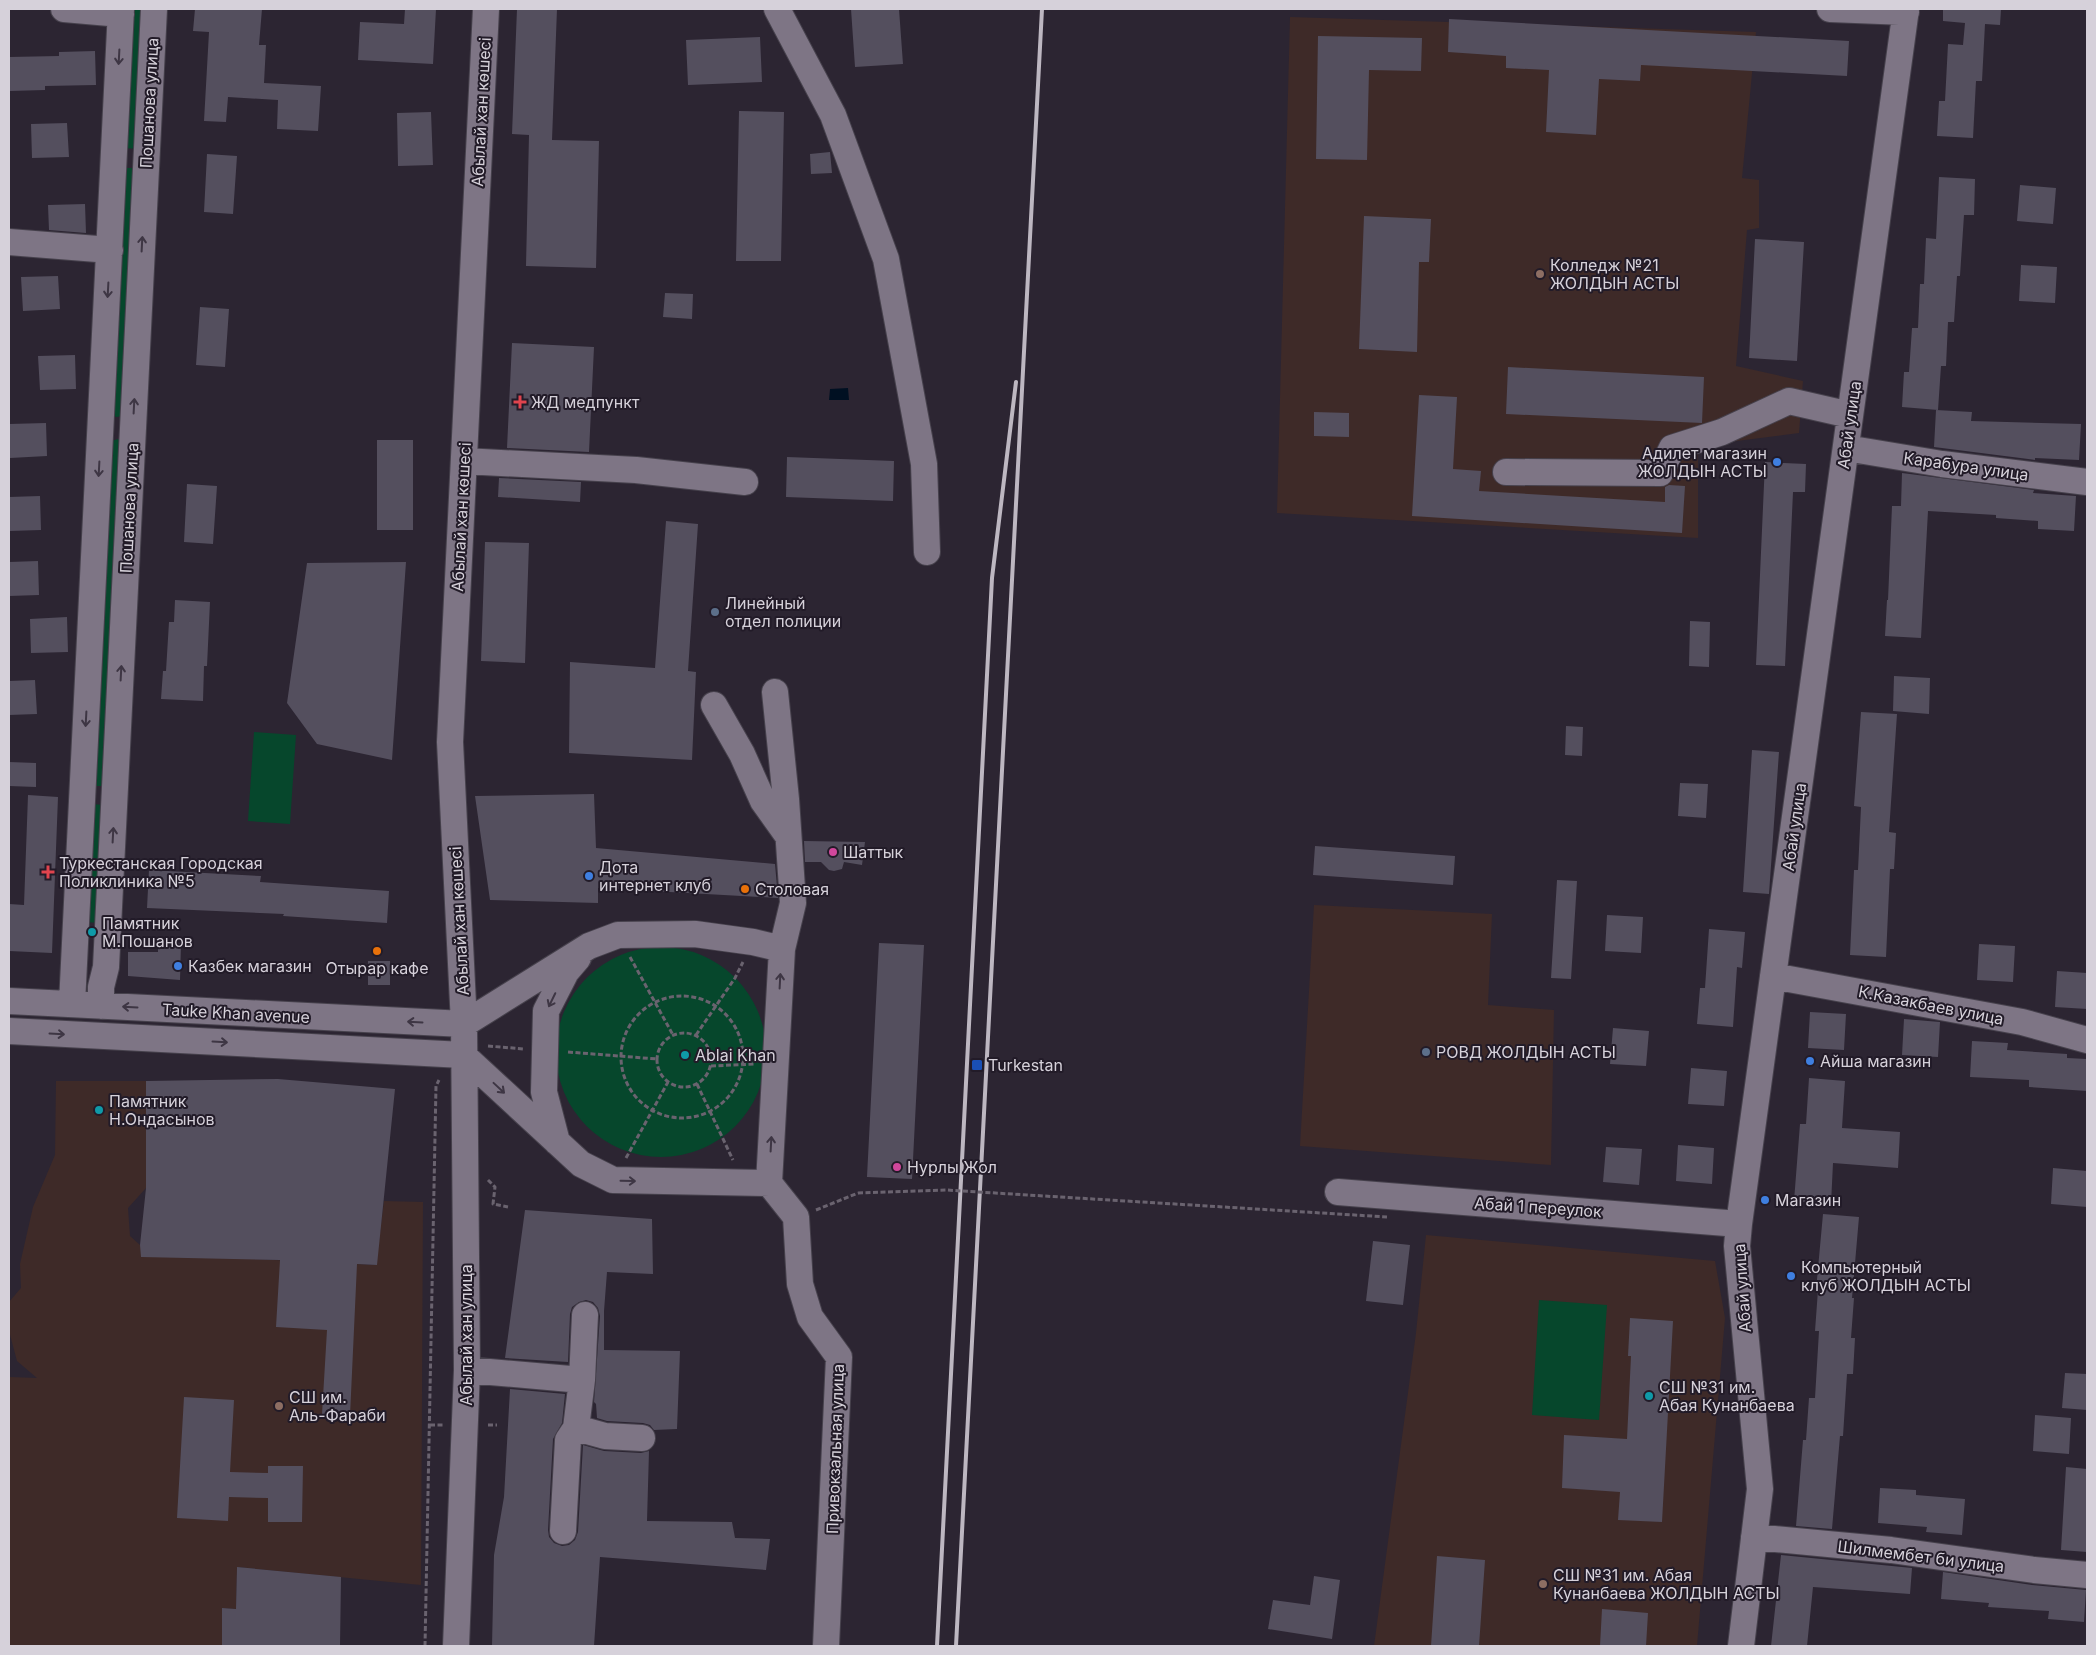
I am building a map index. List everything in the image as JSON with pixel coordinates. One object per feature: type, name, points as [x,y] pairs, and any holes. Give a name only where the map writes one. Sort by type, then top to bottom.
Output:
[{"type":"street","points":[[64,9],[121,11]]},
{"type":"street","name":"Пошанова улица","points":[[102,1006],[101,987],[106,967],[154,9]]},
{"type":"street","name":"Абылай хан көшесі","points":[[464,1024],[450,742],[486,9]]},
{"type":"street","points":[[777,9],[833,116],[886,259],[924,464],[927,552]]},
{"type":"street","points":[[1830,9],[1906,10]]},
{"type":"street","name":"Абай улица","points":[[1741,1646],[1760,1489],[1737,1246],[1739,1224],[1906,10]]},
{"type":"street","name":"Пошанова улица","points":[[72,1004],[121,11]]},
{"type":"street","points":[[9,242],[110,250]]},
{"type":"street","points":[[1506,472],[1660,473],[1672,448],[1722,432],[1789,401],[1850,415]]},
{"type":"street","points":[[101,430],[133,432]]},
{"type":"street","name":"Карабура улица","points":[[1846,448],[1942,464],[2087,482]]},
{"type":"street","points":[[464,461],[636,470],[745,482]]},
{"type":"street","points":[[757,1183],[782,949],[793,902],[775,692]]},
{"type":"street","points":[[714,705],[742,754],[763,801],[788,837]]},
{"type":"street","points":[[464,1024],[589,946],[618,935],[694,934],[753,942],[782,949]]},
{"type":"street","points":[[557,1142],[544,1092],[546,1011],[566,972],[589,946]]},
{"type":"street","name":"К.Казакбаев улица","points":[[1773,976],[2022,1022],[2087,1040]]},
{"type":"street","name":"Tauke Khan avenue","points":[[9,1001],[464,1024]]},
{"type":"street","name":"Абылай хан улица","points":[[456,1646],[467,1370],[464,1024]]},
{"type":"street","name":"Tauke Khan avenue","points":[[9,1031],[463,1055]]},
{"type":"street","points":[[463,1055],[581,1164],[613,1180],[757,1183],[796,1217]]},
{"type":"street","name":"Абай 1 переулок","points":[[1338,1192],[1739,1224]]},
{"type":"street","name":"Привокзальная улица","points":[[796,1217],[800,1284],[810,1317],[839,1357],[826,1646]]},
{"type":"street","points":[[562,1530],[568,1440],[576,1428],[582,1380],[585,1315]]},
{"type":"street","points":[[467,1370],[582,1380]]},
{"type":"street","points":[[576,1428],[606,1436],[642,1438]]},
{"type":"street","name":"Шилмембет би улица","points":[[1754,1537],[1890,1550],[2034,1570],[2087,1575]]},
{"type":"path","points":[[618,935],[673,1035]]},
{"type":"path","points":[[696,1035],[736,978],[753,942]]},
{"type":"path","points":[[679,996],[696,998],[716,1007],[735,1027],[742,1046],[740,1076],[730,1094],[710,1111],[687,1118],[670,1117],[652,1110],[643,1104],[629,1088],[622,1069],[623,1040],[637,1015],[655,1002],[679,996]]},
{"type":"path","points":[[687,1032],[696,1035],[709,1048],[711,1066],[707,1074],[697,1084],[685,1087],[676,1086],[668,1082],[658,1068],[657,1059],[663,1042],[673,1035],[687,1032]]},
{"type":"path","points":[[711,1066],[762,1064]]},
{"type":"path","points":[[425,1646],[436,1086],[438,1080]]},
{"type":"path","points":[[613,1180],[668,1082]]},
{"type":"path","points":[[697,1084],[710,1111],[757,1183]]},
{"type":"path","points":[[796,1217],[858,1193],[946,1190],[1388,1217]]},
{"type":"shaded area","points":[[1290,17],[1756,32],[1742,178],[1759,180],[1759,228],[1747,230],[1736,366],[1803,381],[1799,433],[1698,446],[1698,538],[1277,513]]},
{"type":"shaded area","points":[[1314,905],[1492,914],[1488,1005],[1554,1010],[1551,1165],[1300,1146]]},
{"type":"shaded area","points":[[56,1081],[146,1081],[146,1188],[128,1208],[130,1236],[140,1245],[252,1259],[376,1265],[384,1201],[423,1202],[421,1585],[237,1567],[236,1609],[222,1608],[222,1646],[9,1646],[9,1377],[37,1378],[17,1361],[9,1331],[9,1302],[21,1288],[20,1264],[33,1207],[55,1155]]},
{"type":"shaded area","points":[[1426,1235],[1715,1261],[1725,1318],[1697,1646],[1374,1646],[1416,1333]]},
{"type":"green space","points":[[130,9],[147,9],[140,149],[123,148]]},
{"type":"green space","points":[[122,168],[139,168],[126,415],[117,417],[109,415]]},
{"type":"green space","points":[[118,439],[125,443],[108,786],[91,786],[108,442]]},
{"type":"green space","points":[[254,732],[296,735],[290,824],[248,821]]},
{"type":"green space","points":[[89,804],[106,805],[101,923],[84,922]]},
{"type":"green space","points":[[661,947],[681,949],[701,955],[719,965],[735,978],[748,994],[758,1012],[764,1032],[766,1052],[764,1072],[758,1092],[748,1110],[735,1126],[719,1139],[701,1149],[681,1155],[661,1157],[641,1155],[621,1149],[603,1139],[587,1126],[574,1110],[564,1092],[558,1072],[556,1052],[558,1032],[564,1012],[574,994],[587,978],[603,965],[621,955],[641,949]]},
{"type":"green space","points":[[1539,1300],[1607,1305],[1599,1420],[1532,1415]]},
{"type":"water","points":[[848,388],[849,400],[829,400],[830,389]]},
{"type":"building","points":[[195,9],[262,9],[259,45],[266,45],[264,83],[321,86],[318,131],[277,129],[278,100],[228,97],[226,122],[204,121],[209,32],[193,31]]},
{"type":"building","points":[[405,9],[436,9],[433,64],[358,60],[360,22],[404,24]]},
{"type":"building","points":[[517,9],[557,9],[552,140],[599,141],[596,268],[526,266],[529,135],[512,134]]},
{"type":"building","points":[[851,9],[899,9],[903,64],[855,67]]},
{"type":"building","points":[[1943,9],[2001,9],[2000,25],[1985,24],[1982,81],[1976,81],[1973,138],[1937,136],[1939,101],[1945,101],[1948,44],[1963,45],[1965,23],[1943,21]]},
{"type":"building","points":[[1449,19],[1849,41],[1847,76],[1641,65],[1640,81],[1599,79],[1596,135],[1546,132],[1549,70],[1506,68],[1506,56],[1448,52]]},
{"type":"building","points":[[1318,36],[1422,38],[1421,71],[1369,70],[1367,160],[1316,159]]},
{"type":"building","points":[[760,37],[762,82],[688,85],[686,40]]},
{"type":"building","points":[[95,51],[96,85],[45,86],[45,90],[9,91],[9,57],[59,56],[59,52]]},
{"type":"building","points":[[739,111],[784,112],[781,261],[736,261]]},
{"type":"building","points":[[431,112],[433,165],[398,166],[397,113]]},
{"type":"building","points":[[67,123],[69,157],[32,158],[31,124]]},
{"type":"building","points":[[830,152],[832,173],[811,174],[810,154]]},
{"type":"building","points":[[207,154],[237,156],[233,214],[204,212]]},
{"type":"building","points":[[1939,177],[1975,179],[1974,215],[1964,215],[1960,276],[1957,276],[1954,322],[1948,322],[1946,366],[1941,366],[1938,410],[1902,407],[1904,372],[1909,372],[1912,328],[1918,328],[1920,284],[1924,284],[1926,238],[1936,239]]},
{"type":"building","points":[[2020,185],[2056,188],[2053,224],[2017,221]]},
{"type":"building","points":[[85,204],[86,233],[49,230],[48,205]]},
{"type":"building","points":[[1364,216],[1431,219],[1429,262],[1419,262],[1417,352],[1359,349]]},
{"type":"building","points":[[1755,239],[1804,242],[1797,361],[1749,358]]},
{"type":"building","points":[[2021,265],[2057,267],[2055,303],[2019,301]]},
{"type":"building","points":[[58,276],[60,309],[23,311],[21,277]]},
{"type":"building","points":[[665,293],[693,294],[692,319],[663,317]]},
{"type":"building","points":[[200,307],[229,309],[225,367],[196,365]]},
{"type":"building","points":[[512,343],[594,347],[589,452],[507,448]]},
{"type":"building","points":[[75,355],[76,389],[40,390],[38,356]]},
{"type":"building","points":[[1508,367],[1704,377],[1702,423],[1506,414]]},
{"type":"building","points":[[1419,395],[1457,397],[1453,469],[1481,471],[1479,491],[1665,502],[1665,487],[1669,485],[1685,486],[1682,533],[1412,516]]},
{"type":"building","points":[[1936,410],[1972,412],[1971,421],[2081,424],[2079,460],[2035,458],[2035,460],[1934,447]]},
{"type":"building","points":[[1314,412],[1349,413],[1349,437],[1314,436]]},
{"type":"building","points":[[46,423],[47,456],[10,458],[9,424]]},
{"type":"building","points":[[377,440],[413,440],[413,530],[377,530]]},
{"type":"building","points":[[787,457],[894,461],[893,501],[786,497]]},
{"type":"building","points":[[1765,462],[1806,464],[1805,492],[1793,492],[1785,666],[1756,665]]},
{"type":"building","points":[[1902,473],[2034,490],[2033,493],[2076,496],[2074,531],[2038,529],[2038,521],[1996,518],[1996,515],[1928,511],[1921,638],[1885,636],[1892,506],[1901,506]]},
{"type":"building","points":[[499,478],[581,482],[580,502],[498,497]]},
{"type":"building","points":[[187,484],[217,486],[213,544],[184,542]]},
{"type":"building","points":[[40,496],[41,530],[9,531],[9,497]]},
{"type":"building","points":[[666,521],[698,524],[688,671],[696,672],[692,760],[569,753],[570,662],[655,668]]},
{"type":"building","points":[[485,542],[529,543],[525,663],[481,661]]},
{"type":"building","points":[[38,561],[39,595],[9,596],[9,562]]},
{"type":"building","points":[[406,562],[392,760],[317,744],[287,703],[307,563]]},
{"type":"building","points":[[175,600],[210,602],[207,666],[204,666],[203,701],[161,699],[163,671],[166,671],[169,622],[174,622]]},
{"type":"building","points":[[67,617],[68,652],[31,653],[30,619]]},
{"type":"building","points":[[1690,621],[1710,622],[1709,667],[1689,666]]},
{"type":"building","points":[[1894,676],[1930,678],[1929,714],[1893,711]]},
{"type":"building","points":[[35,680],[37,714],[9,715],[9,681]]},
{"type":"building","points":[[1861,712],[1897,714],[1889,832],[1896,833],[1894,869],[1890,869],[1886,957],[1850,955],[1854,870],[1858,870],[1861,807],[1854,806]]},
{"type":"building","points":[[1566,726],[1583,727],[1582,756],[1565,755]]},
{"type":"building","points":[[1752,750],[1779,752],[1769,894],[1743,892]]},
{"type":"building","points":[[9,762],[36,763],[36,787],[9,786]]},
{"type":"building","points":[[1680,783],[1708,784],[1706,818],[1678,816]]},
{"type":"building","points":[[594,794],[596,848],[775,864],[778,898],[598,888],[598,903],[490,900],[475,796]]},
{"type":"building","points":[[28,795],[58,797],[52,953],[9,951],[9,904],[24,905]]},
{"type":"building","name":"Шаттык","points":[[804,841],[865,842],[862,865],[844,862],[842,869],[834,871],[829,870],[821,862],[805,862]]},
{"type":"building","points":[[1315,846],[1455,856],[1453,885],[1313,875]]},
{"type":"building","points":[[149,870],[261,876],[260,882],[389,891],[387,923],[283,916],[284,914],[147,908]]},
{"type":"building","points":[[1557,880],[1577,881],[1571,979],[1551,978]]},
{"type":"building","points":[[1607,915],[1643,917],[1641,953],[1605,951]]},
{"type":"building","points":[[1709,929],[1745,932],[1742,968],[1737,967],[1733,1027],[1697,1024],[1700,988],[1705,988]]},
{"type":"building","points":[[158,942],[181,943],[180,980],[128,976],[128,952],[158,952]]},
{"type":"building","points":[[879,943],[924,945],[912,1179],[867,1177]]},
{"type":"building","points":[[1979,944],[2015,946],[2013,982],[1977,980]]},
{"type":"building","points":[[368,961],[390,961],[390,985],[368,985]]},
{"type":"building","points":[[2057,971],[2087,973],[2087,1009],[2055,1007]]},
{"type":"building","points":[[1810,1012],[1846,1014],[1844,1050],[1808,1048]]},
{"type":"building","points":[[1904,1019],[1940,1022],[1938,1057],[1902,1055]]},
{"type":"building","points":[[1613,1028],[1649,1031],[1646,1066],[1610,1064]]},
{"type":"building","points":[[1972,1041],[2008,1043],[2007,1050],[2067,1054],[2067,1058],[2087,1059],[2087,1091],[2029,1087],[2029,1080],[1970,1077]]},
{"type":"building","points":[[1691,1068],[1727,1071],[1724,1106],[1688,1104]]},
{"type":"building","points":[[1809,1078],[1845,1081],[1842,1128],[1900,1132],[1898,1168],[1833,1163],[1831,1204],[1794,1201],[1800,1124],[1806,1124]]},
{"type":"building","points":[[278,1079],[395,1089],[377,1265],[357,1264],[350,1416],[322,1414],[327,1330],[276,1327],[280,1260],[141,1257],[140,1245],[146,1188],[146,1081]]},
{"type":"building","points":[[1678,1145],[1714,1148],[1712,1184],[1676,1181]]},
{"type":"building","points":[[1606,1147],[1642,1149],[1639,1185],[1603,1182]]},
{"type":"building","points":[[2053,1168],[2087,1171],[2087,1207],[2051,1204]]},
{"type":"building","points":[[525,1210],[652,1219],[653,1274],[607,1272],[604,1350],[680,1351],[677,1429],[654,1430],[650,1425],[643,1423],[607,1421],[597,1418],[596,1404],[594,1402],[600,1316],[598,1308],[593,1302],[586,1300],[572,1307],[568,1362],[505,1358]]},
{"type":"building","points":[[1823,1214],[1859,1217],[1852,1298],[1854,1298],[1851,1338],[1855,1338],[1853,1374],[1847,1374],[1843,1436],[1840,1436],[1832,1529],[1796,1526],[1803,1440],[1806,1440],[1809,1398],[1815,1398],[1819,1331],[1815,1331],[1818,1290],[1816,1290]]},
{"type":"building","points":[[1373,1241],[1410,1245],[1403,1305],[1366,1301]]},
{"type":"building","name":"СШ №31 им. Абая Кунанбаева","points":[[1630,1318],[1673,1321],[1662,1522],[1618,1520],[1620,1492],[1562,1488],[1564,1435],[1627,1439],[1631,1356],[1628,1356]]},
{"type":"building","points":[[2065,1373],[2087,1374],[2087,1410],[2062,1408]]},
{"type":"building","points":[[510,1389],[565,1394],[562,1423],[553,1439],[548,1530],[549,1537],[554,1543],[562,1546],[569,1545],[575,1540],[578,1532],[583,1445],[604,1451],[641,1453],[649,1451],[647,1521],[732,1522],[735,1538],[770,1539],[766,1570],[600,1557],[594,1646],[492,1646],[494,1555],[504,1497]]},
{"type":"building","points":[[184,1397],[234,1400],[230,1472],[268,1473],[268,1466],[303,1466],[302,1522],[268,1522],[268,1498],[229,1497],[228,1521],[177,1518]]},
{"type":"building","points":[[2035,1415],[2071,1418],[2069,1454],[2033,1451]]},
{"type":"building","points":[[2066,1467],[2087,1469],[2087,1552],[2061,1550]]},
{"type":"building","points":[[1880,1488],[1916,1490],[1916,1495],[1965,1499],[1962,1535],[1926,1532],[1927,1527],[1878,1523]]},
{"type":"building","points":[[1781,1555],[1912,1568],[1910,1594],[1813,1587],[1807,1646],[1771,1646]]},
{"type":"building","points":[[1437,1556],[1485,1560],[1479,1646],[1431,1646]]},
{"type":"building","points":[[237,1567],[341,1577],[340,1646],[222,1646],[222,1608],[236,1609]]},
{"type":"building","points":[[1943,1572],[2032,1585],[2086,1590],[2084,1622],[2048,1619],[2049,1611],[1988,1607],[1989,1603],[1941,1599]]},
{"type":"building","points":[[1314,1576],[1340,1580],[1332,1639],[1268,1629],[1273,1600],[1310,1605]]},
{"type":"building","points":[[1602,1609],[1648,1613],[1646,1646],[1600,1646]]},
{"type":"railway","points":[[956,1646],[1042,9]]},
{"type":"railway","points":[[937,1646],[992,578],[1016,382]]},
{"type":"place","name":"Колледж №21 ЖОЛДЫН АСТЫ","points":[[1540,274]]},
{"type":"place","name":"ЖД медпункт","points":[[520,402]]},
{"type":"place","name":"Адилет магазин ЖОЛДЫН АСТЫ","points":[[1777,462]]},
{"type":"place","name":"Линейный отдел полиции","points":[[715,612]]},
{"type":"place","name":"Шаттык","points":[[833,852]]},
{"type":"place","name":"Туркестанская Городская Поликлиника №5","points":[[48,872]]},
{"type":"place","name":"Дота интернет клуб","points":[[589,876]]},
{"type":"place","name":"Столовая","points":[[745,889]]},
{"type":"place","name":"Памятник М.Пошанов","points":[[92,932]]},
{"type":"place","name":"Отырар кафе","points":[[377,951]]},
{"type":"place","name":"Казбек магазин","points":[[178,966]]},
{"type":"place","name":"РОВД ЖОЛДЫН АСТЫ","points":[[1426,1052]]},
{"type":"place","name":"Ablai Khan","points":[[685,1055]]},
{"type":"place","name":"Айша магазин","points":[[1810,1061]]},
{"type":"place","name":"Turkestan","points":[[977,1065]]},
{"type":"place","name":"Памятник Н.Ондасынов","points":[[99,1110]]},
{"type":"place","name":"Нурлы Жол","points":[[897,1167]]},
{"type":"place","name":"Магазин","points":[[1765,1200]]},
{"type":"place","name":"Компьютерный клуб ЖОЛДЫН АСТЫ","points":[[1791,1276]]},
{"type":"place","name":"СШ №31 им. Абая Кунанбаева","points":[[1649,1396]]},
{"type":"place","name":"СШ им. Аль-Фараби","points":[[279,1406]]},
{"type":"place","name":"СШ №31 им. Абая Кунанбаева ЖОЛДЫН АСТЫ","points":[[1543,1584]]}]
